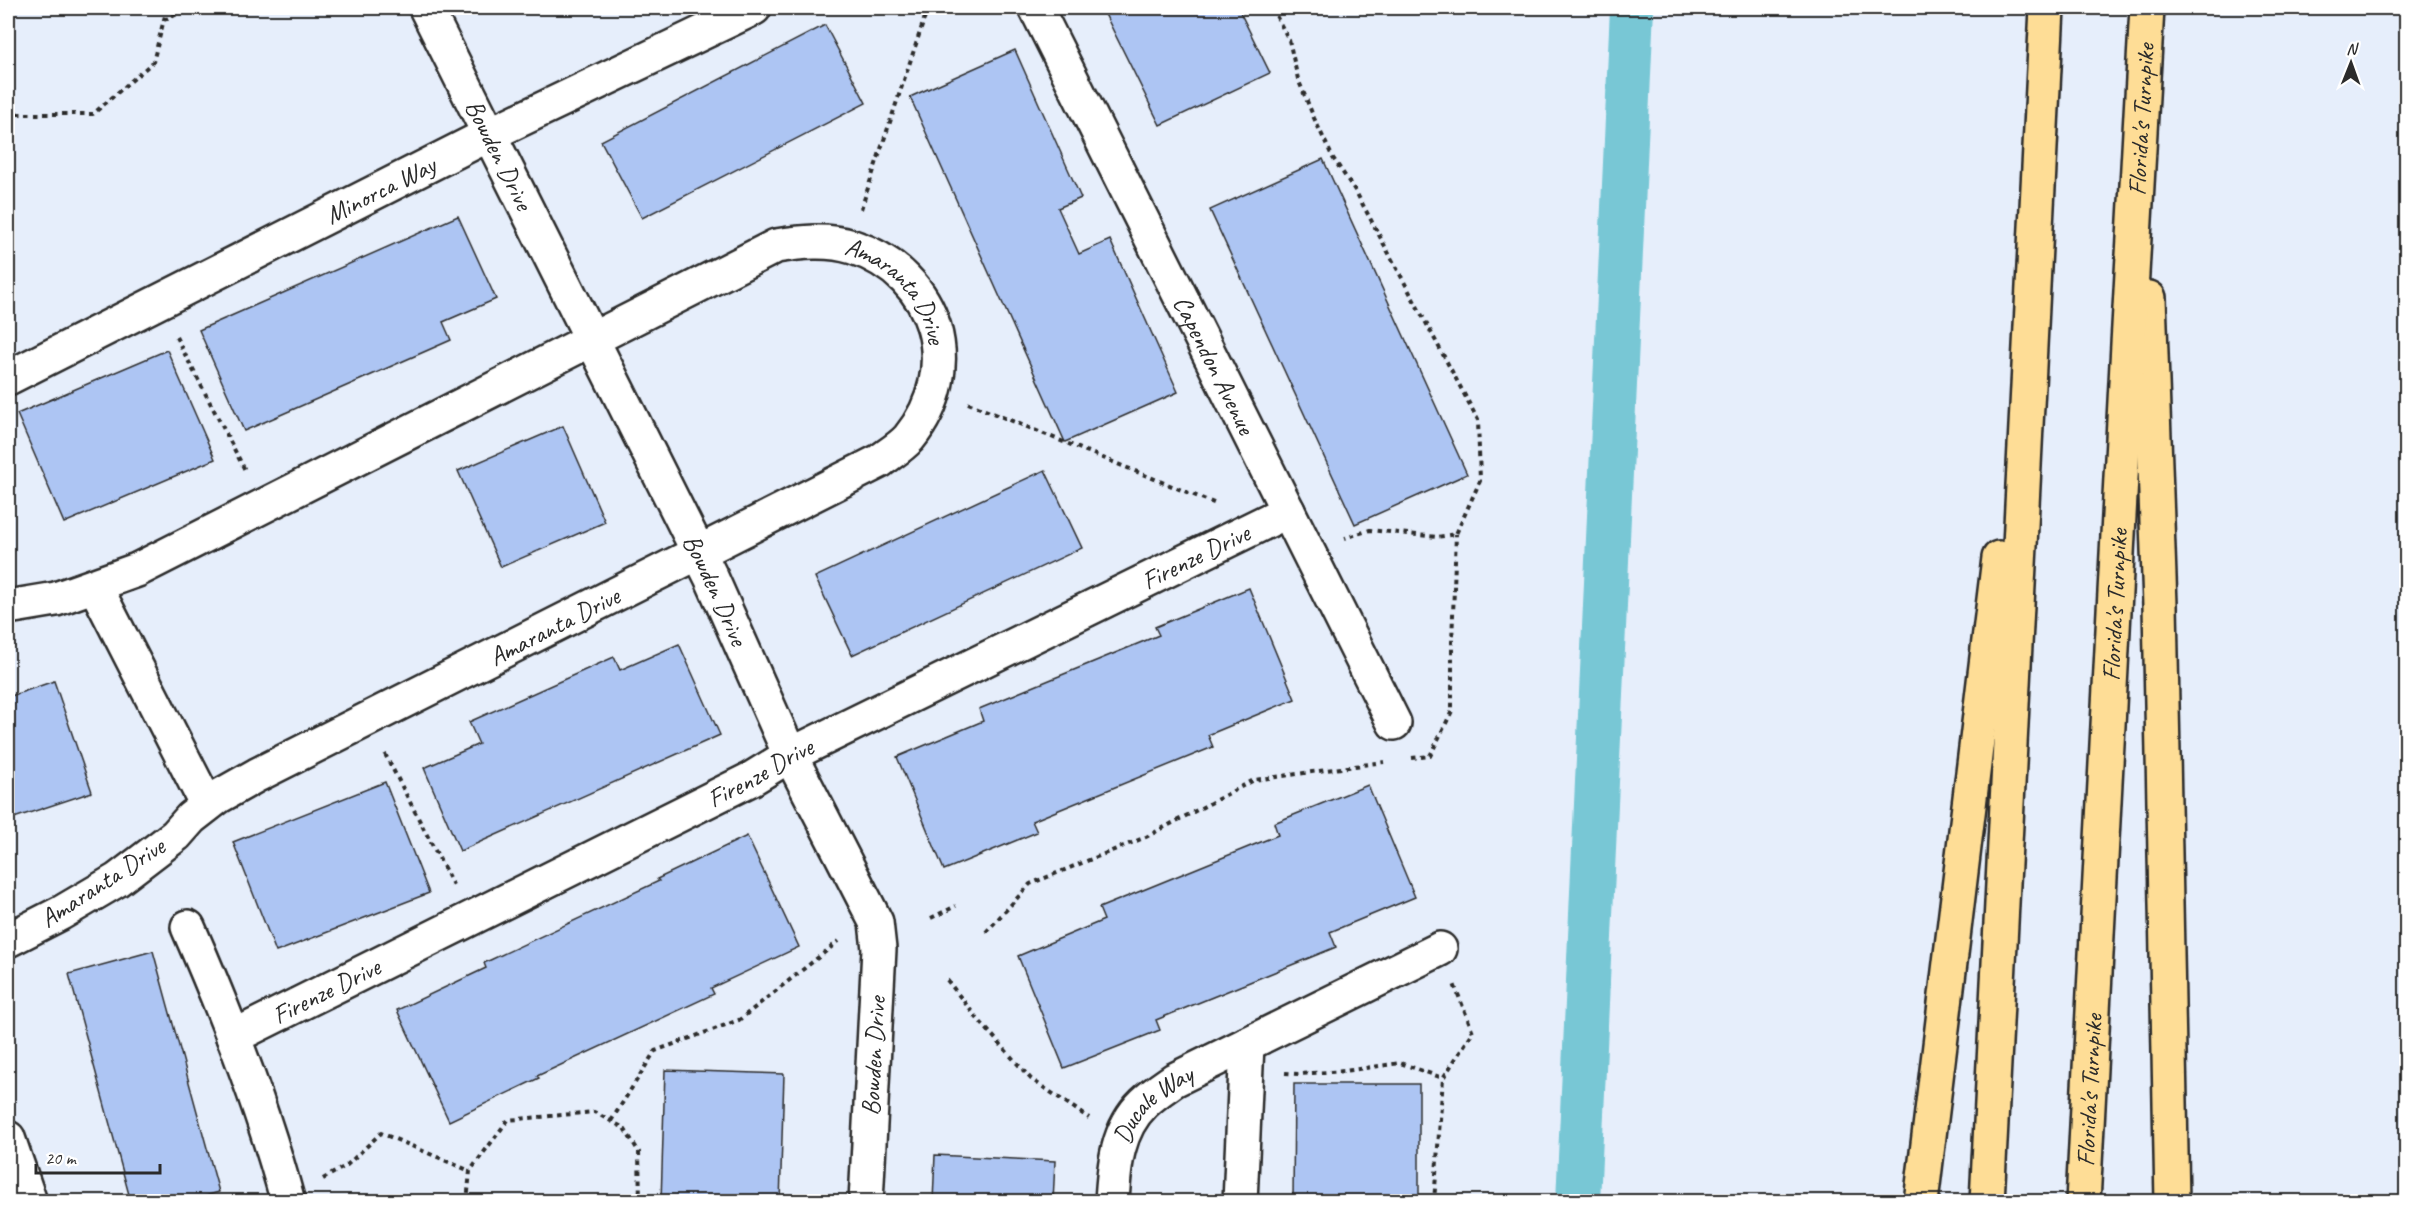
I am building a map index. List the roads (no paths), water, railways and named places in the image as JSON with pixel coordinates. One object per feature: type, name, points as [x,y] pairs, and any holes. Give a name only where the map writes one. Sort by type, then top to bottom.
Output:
[{"type":"highway","points":[[1987,1202],[2048,8]]},
{"type":"highway","name":"Florida's Turnpike","points":[[2084,1202],[2147,8]]},
{"type":"highway","points":[[2142,105],[2160,593],[2172,1202]]},
{"type":"highway","points":[[1922,1202],[2033,279]]},
{"type":"street","name":"Bowden Drive","points":[[426,8],[699,553],[790,755],[876,922],[879,949],[866,1202]]},
{"type":"street","name":"Minorca Way","points":[[8,378],[490,134],[754,8]]},
{"type":"street","name":"Capendon Avenue","points":[[1036,8],[1394,723]]},
{"type":"street","name":"Amaranta Drive","points":[[8,607],[56,599],[137,570],[776,246],[800,242],[825,242],[852,246],[876,256],[902,275],[920,296],[931,316],[938,339],[939,364],[935,393],[908,440],[880,461],[257,775],[207,805],[176,835],[117,880],[61,913],[8,940]]},
{"type":"street","name":"Firenze Drive","points":[[233,1037],[751,779],[790,755],[1288,511]]},
{"type":"street","points":[[95,586],[207,805]]},
{"type":"street","points":[[188,927],[216,990],[254,1095],[288,1202]]},
{"type":"street","name":"Ducale Way","points":[[1112,1202],[1114,1161],[1123,1134],[1143,1104],[1174,1080],[1246,1056],[1440,949]]},
{"type":"street","name":"Ducale Way","points":[[1239,1202],[1246,1056]]},
{"type":"street","points":[[8,1138],[30,1202]]},
{"type":"waterway","points":[[1578,1202],[1632,8]]}]
